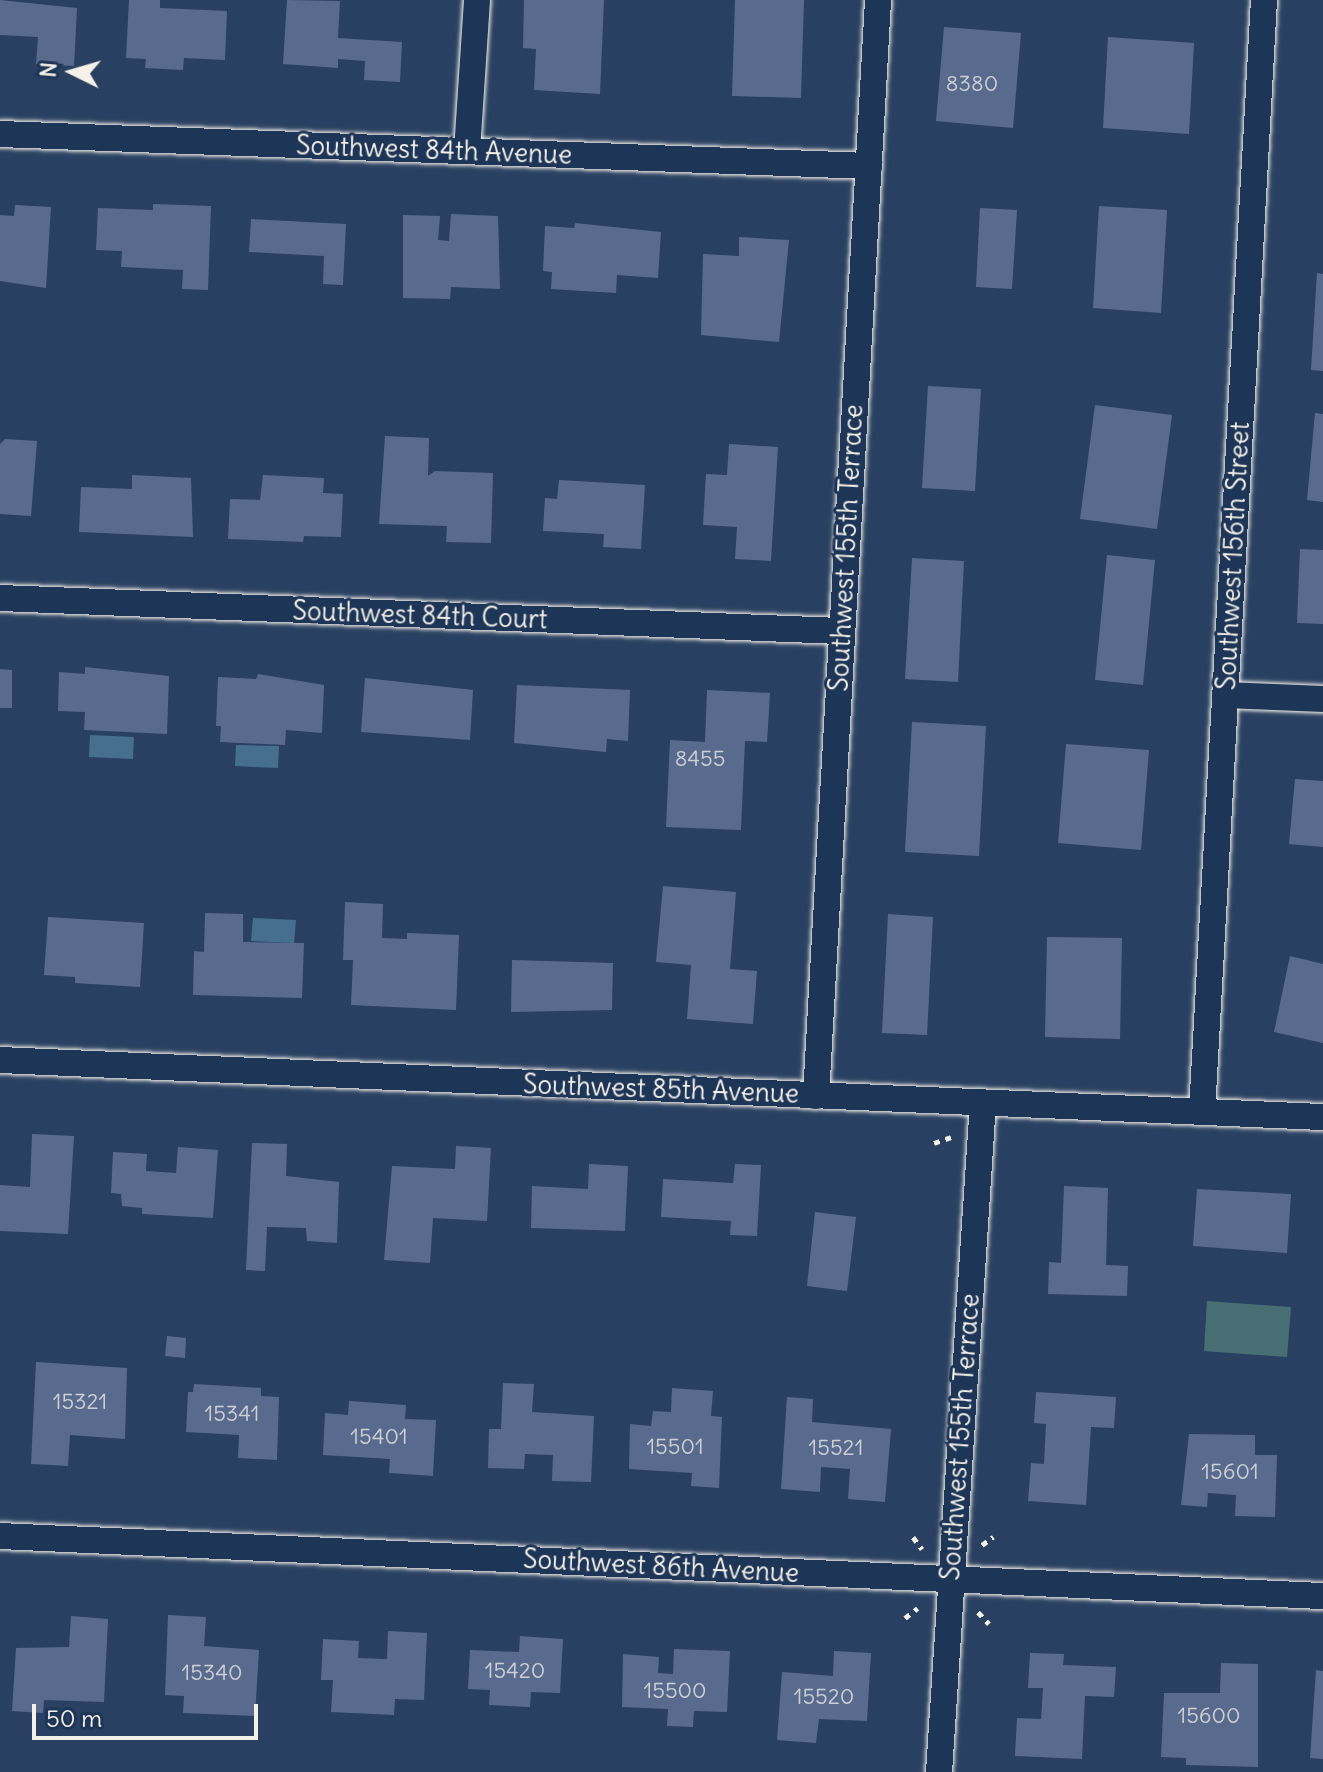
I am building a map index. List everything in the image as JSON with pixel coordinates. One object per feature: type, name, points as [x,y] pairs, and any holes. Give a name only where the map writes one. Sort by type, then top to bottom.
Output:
[{"type":"street","points":[[467,151],[477,0]]},
{"type":"street","name":"Southwest 155th Terrace","points":[[816,1096],[878,0]]},
{"type":"street","name":"Southwest 156th Street","points":[[1202,1112],[1264,0]]},
{"type":"street","name":"Southwest 84th Avenue","points":[[0,134],[869,166]]},
{"type":"street","name":"Southwest 84th Court","points":[[0,598],[841,631]]},
{"type":"street","points":[[1225,695],[1323,699]]},
{"type":"street","name":"Southwest 85th Avenue","points":[[0,1060],[1323,1117]]},
{"type":"street","name":"Southwest 155th Terrace","points":[[939,1772],[983,1102]]},
{"type":"street","name":"Southwest 86th Avenue","points":[[0,1536],[1323,1596]]},
{"type":"path","points":[[934,1143],[951,1137]]},
{"type":"path","points":[[913,1537],[922,1549]]},
{"type":"path","points":[[982,1545],[993,1537]]},
{"type":"path","points":[[905,1618],[918,1608]]},
{"type":"path","points":[[978,1612],[989,1624]]},
{"type":"green space","points":[[1207,1301],[1291,1307],[1287,1357],[1204,1351]]},
{"type":"water","points":[[90,735],[134,737],[133,759],[89,757]]},
{"type":"water","points":[[236,745],[279,746],[278,768],[235,766]]},
{"type":"water","points":[[253,918],[296,920],[294,943],[251,941]]},
{"type":"building","points":[[0,0],[77,8],[74,66],[36,64],[38,37],[0,35]]},
{"type":"building","points":[[129,0],[160,0],[160,8],[227,11],[225,60],[184,58],[183,70],[145,68],[146,59],[126,58]]},
{"type":"building","points":[[287,0],[340,1],[338,38],[402,42],[400,82],[364,80],[365,61],[338,59],[338,68],[283,64]]},
{"type":"building","points":[[524,0],[604,0],[600,94],[534,90],[536,49],[523,48]]},
{"type":"building","points":[[735,0],[804,0],[801,98],[732,96]]},
{"type":"building","points":[[944,27],[1021,33],[1013,128],[936,121]]},
{"type":"building","points":[[1108,37],[1194,43],[1189,134],[1103,128]]},
{"type":"building","points":[[153,204],[211,206],[208,290],[182,289],[183,270],[121,267],[122,251],[96,250],[98,208],[153,210]]},
{"type":"building","points":[[15,205],[51,207],[46,288],[0,281],[0,215],[14,216]]},
{"type":"building","points":[[1099,206],[1167,210],[1161,313],[1093,308]]},
{"type":"building","points":[[980,208],[1017,210],[1012,289],[976,287]]},
{"type":"building","points":[[451,214],[498,216],[500,289],[451,287],[450,299],[403,298],[403,215],[440,216],[438,240],[449,241]]},
{"type":"building","points":[[251,219],[346,224],[343,285],[323,284],[324,256],[249,252]]},
{"type":"building","points":[[575,223],[661,232],[658,278],[617,275],[616,293],[551,289],[552,272],[543,271],[545,226],[574,228]]},
{"type":"building","points":[[739,237],[789,240],[779,342],[701,335],[703,254],[739,256]]},
{"type":"building","points":[[1317,273],[1323,274],[1323,371],[1311,370]]},
{"type":"building","points":[[928,386],[981,389],[975,491],[922,488]]},
{"type":"building","points":[[1095,405],[1172,415],[1157,529],[1080,519]]},
{"type":"building","points":[[1315,413],[1323,414],[1323,502],[1307,500]]},
{"type":"building","points":[[385,436],[429,438],[428,476],[435,471],[493,473],[491,543],[446,542],[447,526],[379,524]]},
{"type":"building","points":[[5,439],[37,441],[31,516],[0,514],[0,444]]},
{"type":"building","points":[[729,444],[778,447],[771,561],[735,559],[737,527],[703,525],[706,474],[727,475]]},
{"type":"building","points":[[132,475],[191,478],[193,537],[79,532],[81,487],[132,489]]},
{"type":"building","points":[[263,475],[324,478],[323,493],[343,494],[341,537],[304,536],[303,542],[228,539],[230,499],[260,500]]},
{"type":"building","points":[[559,480],[645,485],[641,549],[603,547],[604,534],[543,531],[545,498],[557,499]]},
{"type":"building","points":[[1300,549],[1323,550],[1323,624],[1297,623]]},
{"type":"building","points":[[1107,555],[1155,560],[1143,685],[1095,680]]},
{"type":"building","points":[[912,558],[964,561],[958,682],[905,679]]},
{"type":"building","points":[[85,667],[169,676],[167,734],[84,730],[85,712],[58,711],[59,672],[85,674]]},
{"type":"building","points":[[0,669],[12,670],[12,708],[0,708]]},
{"type":"building","points":[[258,674],[324,685],[322,733],[286,730],[285,745],[220,742],[221,726],[216,726],[218,677],[256,679]]},
{"type":"building","points":[[365,678],[473,690],[470,740],[361,732]]},
{"type":"building","points":[[517,685],[630,690],[628,741],[607,739],[606,752],[514,743]]},
{"type":"building","points":[[707,690],[770,693],[767,742],[745,741],[741,830],[666,827],[670,740],[705,742]]},
{"type":"building","points":[[912,722],[986,726],[979,856],[905,852]]},
{"type":"building","points":[[1066,744],[1149,750],[1141,850],[1058,843]]},
{"type":"building","points":[[1295,779],[1323,781],[1323,847],[1289,844]]},
{"type":"building","points":[[663,886],[736,892],[730,969],[757,971],[753,1024],[687,1019],[691,965],[656,962]]},
{"type":"building","points":[[345,902],[383,904],[382,938],[407,939],[407,933],[459,935],[456,1010],[351,1005],[353,960],[343,960]]},
{"type":"building","points":[[205,913],[243,914],[243,942],[304,943],[302,998],[193,995],[194,951],[204,952]]},
{"type":"building","points":[[888,914],[933,917],[927,1035],[882,1033]]},
{"type":"building","points":[[48,917],[144,923],[140,987],[75,983],[75,977],[44,975]]},
{"type":"building","points":[[1047,937],[1122,938],[1120,1039],[1045,1037]]},
{"type":"building","points":[[1290,956],[1323,964],[1323,1043],[1274,1032]]},
{"type":"building","points":[[512,960],[613,963],[612,1010],[511,1012]]},
{"type":"building","points":[[32,1134],[74,1136],[68,1234],[0,1231],[0,1185],[30,1187]]},
{"type":"building","points":[[252,1143],[287,1144],[286,1176],[339,1182],[337,1243],[307,1241],[306,1228],[267,1227],[265,1271],[246,1270]]},
{"type":"building","points":[[456,1146],[491,1148],[487,1221],[433,1218],[430,1263],[384,1260],[392,1166],[455,1169]]},
{"type":"building","points":[[178,1147],[218,1150],[213,1218],[142,1214],[142,1208],[122,1206],[121,1194],[111,1193],[113,1152],[147,1154],[146,1171],[176,1173]]},
{"type":"building","points":[[589,1164],[628,1166],[625,1231],[531,1228],[532,1186],[588,1189]]},
{"type":"building","points":[[735,1164],[761,1165],[757,1236],[730,1235],[731,1221],[661,1217],[663,1179],[733,1183]]},
{"type":"building","points":[[1064,1186],[1108,1188],[1106,1265],[1128,1266],[1127,1296],[1048,1294],[1049,1262],[1061,1263]]},
{"type":"building","points":[[1197,1189],[1291,1194],[1287,1253],[1193,1246]]},
{"type":"building","points":[[815,1212],[856,1217],[847,1291],[807,1286]]},
{"type":"building","points":[[167,1336],[186,1338],[185,1358],[165,1356]]},
{"type":"building","points":[[36,1362],[127,1368],[125,1439],[70,1435],[68,1466],[31,1464]]},
{"type":"building","points":[[503,1383],[534,1384],[532,1412],[594,1416],[591,1482],[552,1481],[553,1455],[525,1454],[524,1469],[488,1468],[489,1429],[501,1429]]},
{"type":"building","points":[[194,1384],[261,1388],[261,1396],[279,1397],[277,1460],[238,1458],[239,1435],[186,1432],[188,1392],[193,1392]]},
{"type":"building","points":[[672,1388],[713,1391],[711,1416],[722,1417],[719,1488],[691,1486],[692,1473],[629,1469],[630,1424],[651,1426],[653,1411],[671,1412]]},
{"type":"building","points":[[1036,1392],[1116,1397],[1114,1428],[1091,1427],[1086,1505],[1028,1501],[1031,1463],[1044,1464],[1046,1424],[1034,1423]]},
{"type":"building","points":[[787,1397],[813,1399],[812,1422],[891,1429],[885,1502],[848,1499],[850,1469],[821,1467],[820,1492],[781,1489]]},
{"type":"building","points":[[349,1401],[406,1405],[405,1419],[436,1420],[433,1476],[389,1473],[390,1459],[323,1455],[325,1413],[348,1415]]},
{"type":"building","points":[[1189,1434],[1255,1435],[1255,1455],[1277,1455],[1275,1517],[1235,1516],[1236,1495],[1208,1493],[1207,1507],[1181,1505]]},
{"type":"building","points":[[168,1615],[206,1617],[204,1646],[259,1650],[255,1716],[183,1713],[184,1696],[165,1695]]},
{"type":"building","points":[[71,1616],[108,1619],[104,1702],[44,1700],[43,1713],[12,1711],[16,1648],[69,1647]]},
{"type":"building","points":[[388,1631],[427,1633],[424,1700],[395,1699],[394,1715],[331,1712],[333,1680],[321,1680],[323,1639],[359,1641],[358,1658],[387,1659]]},
{"type":"building","points":[[520,1636],[563,1639],[560,1693],[531,1692],[530,1707],[489,1705],[490,1690],[468,1689],[470,1650],[519,1652]]},
{"type":"building","points":[[674,1649],[730,1651],[727,1712],[694,1711],[693,1727],[667,1726],[668,1709],[622,1707],[623,1654],[659,1657],[658,1673],[673,1674]]},
{"type":"building","points":[[834,1651],[871,1653],[867,1721],[819,1719],[816,1743],[777,1740],[782,1672],[833,1676]]},
{"type":"building","points":[[1030,1653],[1064,1654],[1063,1665],[1116,1667],[1114,1697],[1085,1696],[1082,1759],[1015,1756],[1017,1718],[1041,1719],[1043,1688],[1028,1688]]},
{"type":"building","points":[[1221,1663],[1258,1664],[1258,1767],[1186,1765],[1186,1758],[1161,1757],[1164,1693],[1220,1693]]},
{"type":"building","points":[[1316,1670],[1323,1671],[1323,1759],[1310,1758]]}]
